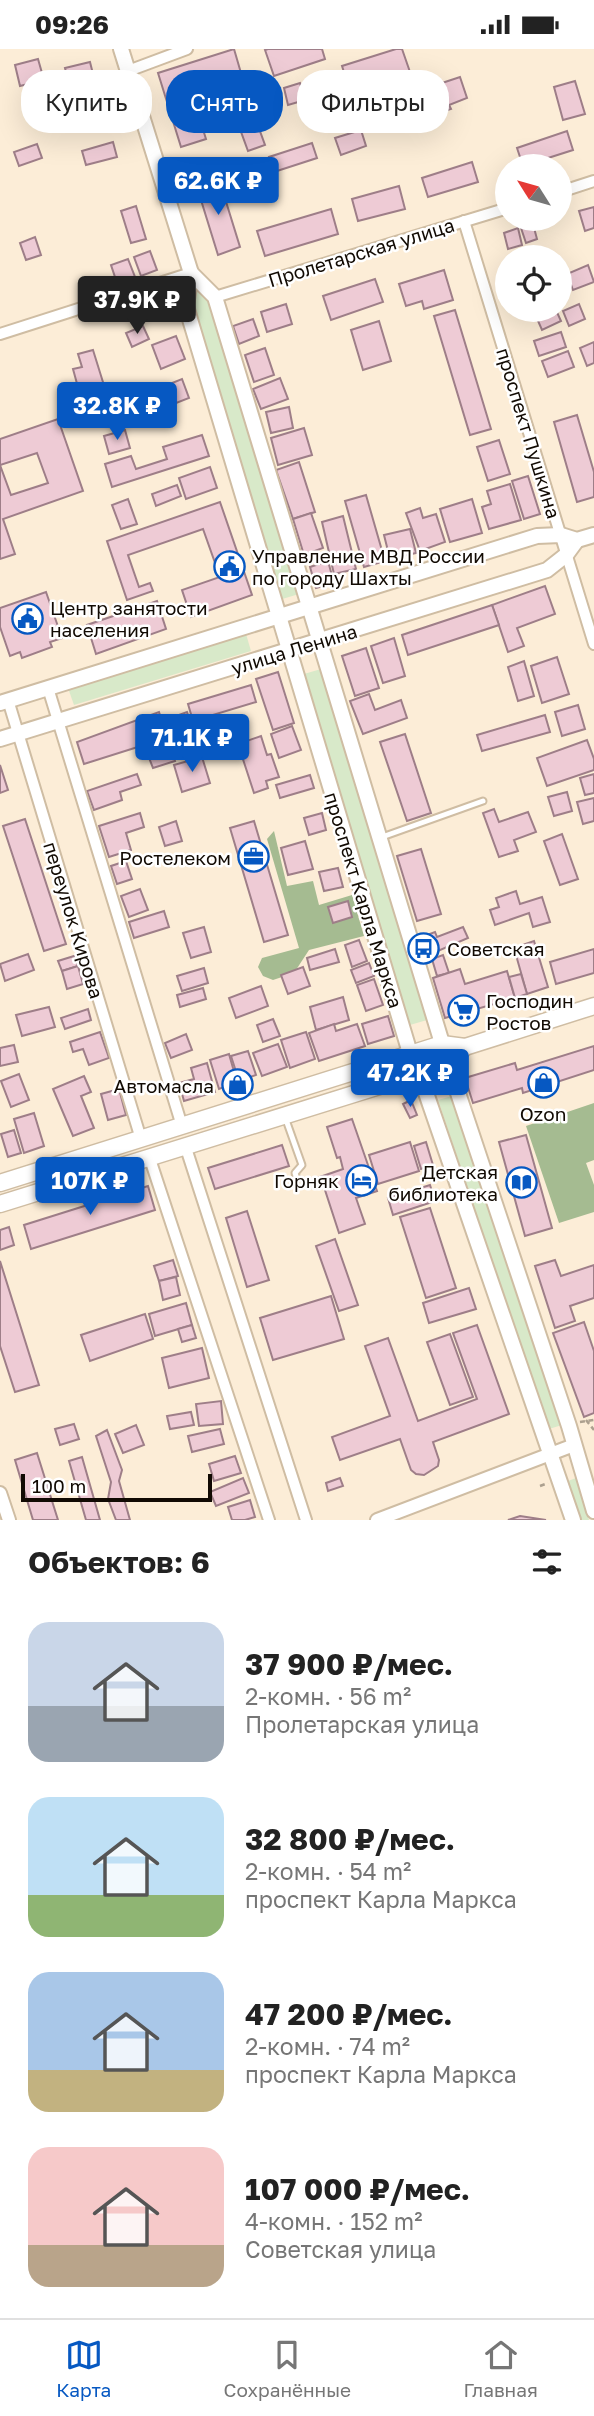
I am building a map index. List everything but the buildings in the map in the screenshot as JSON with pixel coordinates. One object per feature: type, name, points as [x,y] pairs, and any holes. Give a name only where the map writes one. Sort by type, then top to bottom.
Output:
[{"type":"main road","name":"проспект Карла Маркса","points":[[121,49],[128,70]]},
{"type":"main road","name":"проспект Карла Маркса","points":[[147,133],[191,273],[186,306],[410,1053],[573,1520]]},
{"type":"main road","name":"проспект Карла Маркса","points":[[191,273],[215,297],[442,1044],[569,1426],[594,1511]]},
{"type":"main road","name":"улица Ленина","points":[[0,739],[547,570],[566,555],[577,540],[561,535],[537,536],[4,701]]},
{"type":"main road","points":[[577,540],[594,535]]},
{"type":"main road","points":[[0,1183],[410,1053],[442,1044],[465,1047],[594,1006]]},
{"type":"main road","points":[[0,1204],[418,1074],[448,1063],[465,1047]]},
{"type":"street","points":[[131,70],[187,49]]},
{"type":"street","points":[[572,188],[594,181]]},
{"type":"street","name":"Пролетарская улица","points":[[215,297],[495,212]]},
{"type":"street","name":"проспект Пушкина","points":[[464,221],[594,644]]},
{"type":"street","points":[[0,334],[191,273]]},
{"type":"street","points":[[48,688],[182,1126]]},
{"type":"street","name":"переулок Кирова","points":[[4,701],[17,733],[141,1139]]},
{"type":"street","points":[[185,1145],[306,1520]]},
{"type":"street","points":[[149,1156],[270,1520]]},
{"type":"street","points":[[377,1520],[574,1445]]},
{"type":"street","points":[[0,1493],[9,1520]]},
{"type":"lane","points":[[379,838],[483,800]]},
{"type":"lane","points":[[284,1115],[302,1165],[295,1173],[297,1179]]},
{"type":"path","points":[[594,1420],[586,1420],[594,1430]]},
{"type":"green space","points":[[194,280],[213,299],[299,594],[279,600],[190,305]]},
{"type":"green space","points":[[246,634],[251,651],[74,705],[68,688]]},
{"type":"green space","points":[[321,669],[427,1020],[410,1025],[304,674]]},
{"type":"green space","points":[[274,831],[287,886],[313,881],[319,905],[352,895],[364,936],[309,950],[294,973],[273,980],[263,976],[258,967],[262,958],[299,948],[267,839]]},
{"type":"green space","points":[[452,1096],[562,1425],[549,1429],[438,1100]]},
{"type":"green space","points":[[594,1103],[594,1160],[586,1163],[594,1185],[594,1212],[559,1223],[526,1126]]},
{"type":"green space","points":[[576,1478],[589,1520],[580,1520],[568,1481]]},
{"type":"place","name":"Управление МВД России по городу Шахты","points":[[229,566]]},
{"type":"place","name":"Центр занятости населения","points":[[27,618]]},
{"type":"place","name":"Ростелеком","points":[[254,857]]},
{"type":"place","name":"Советская","points":[[424,948]]},
{"type":"place","name":"Господин Ростов","points":[[463,1011]]},
{"type":"place","name":"Ozon","points":[[543,1082]]},
{"type":"place","name":"Автомасла","points":[[237,1085]]},
{"type":"place","name":"Горняк","points":[[362,1180]]},
{"type":"place","name":"Детская библиотека","points":[[521,1182]]}]
